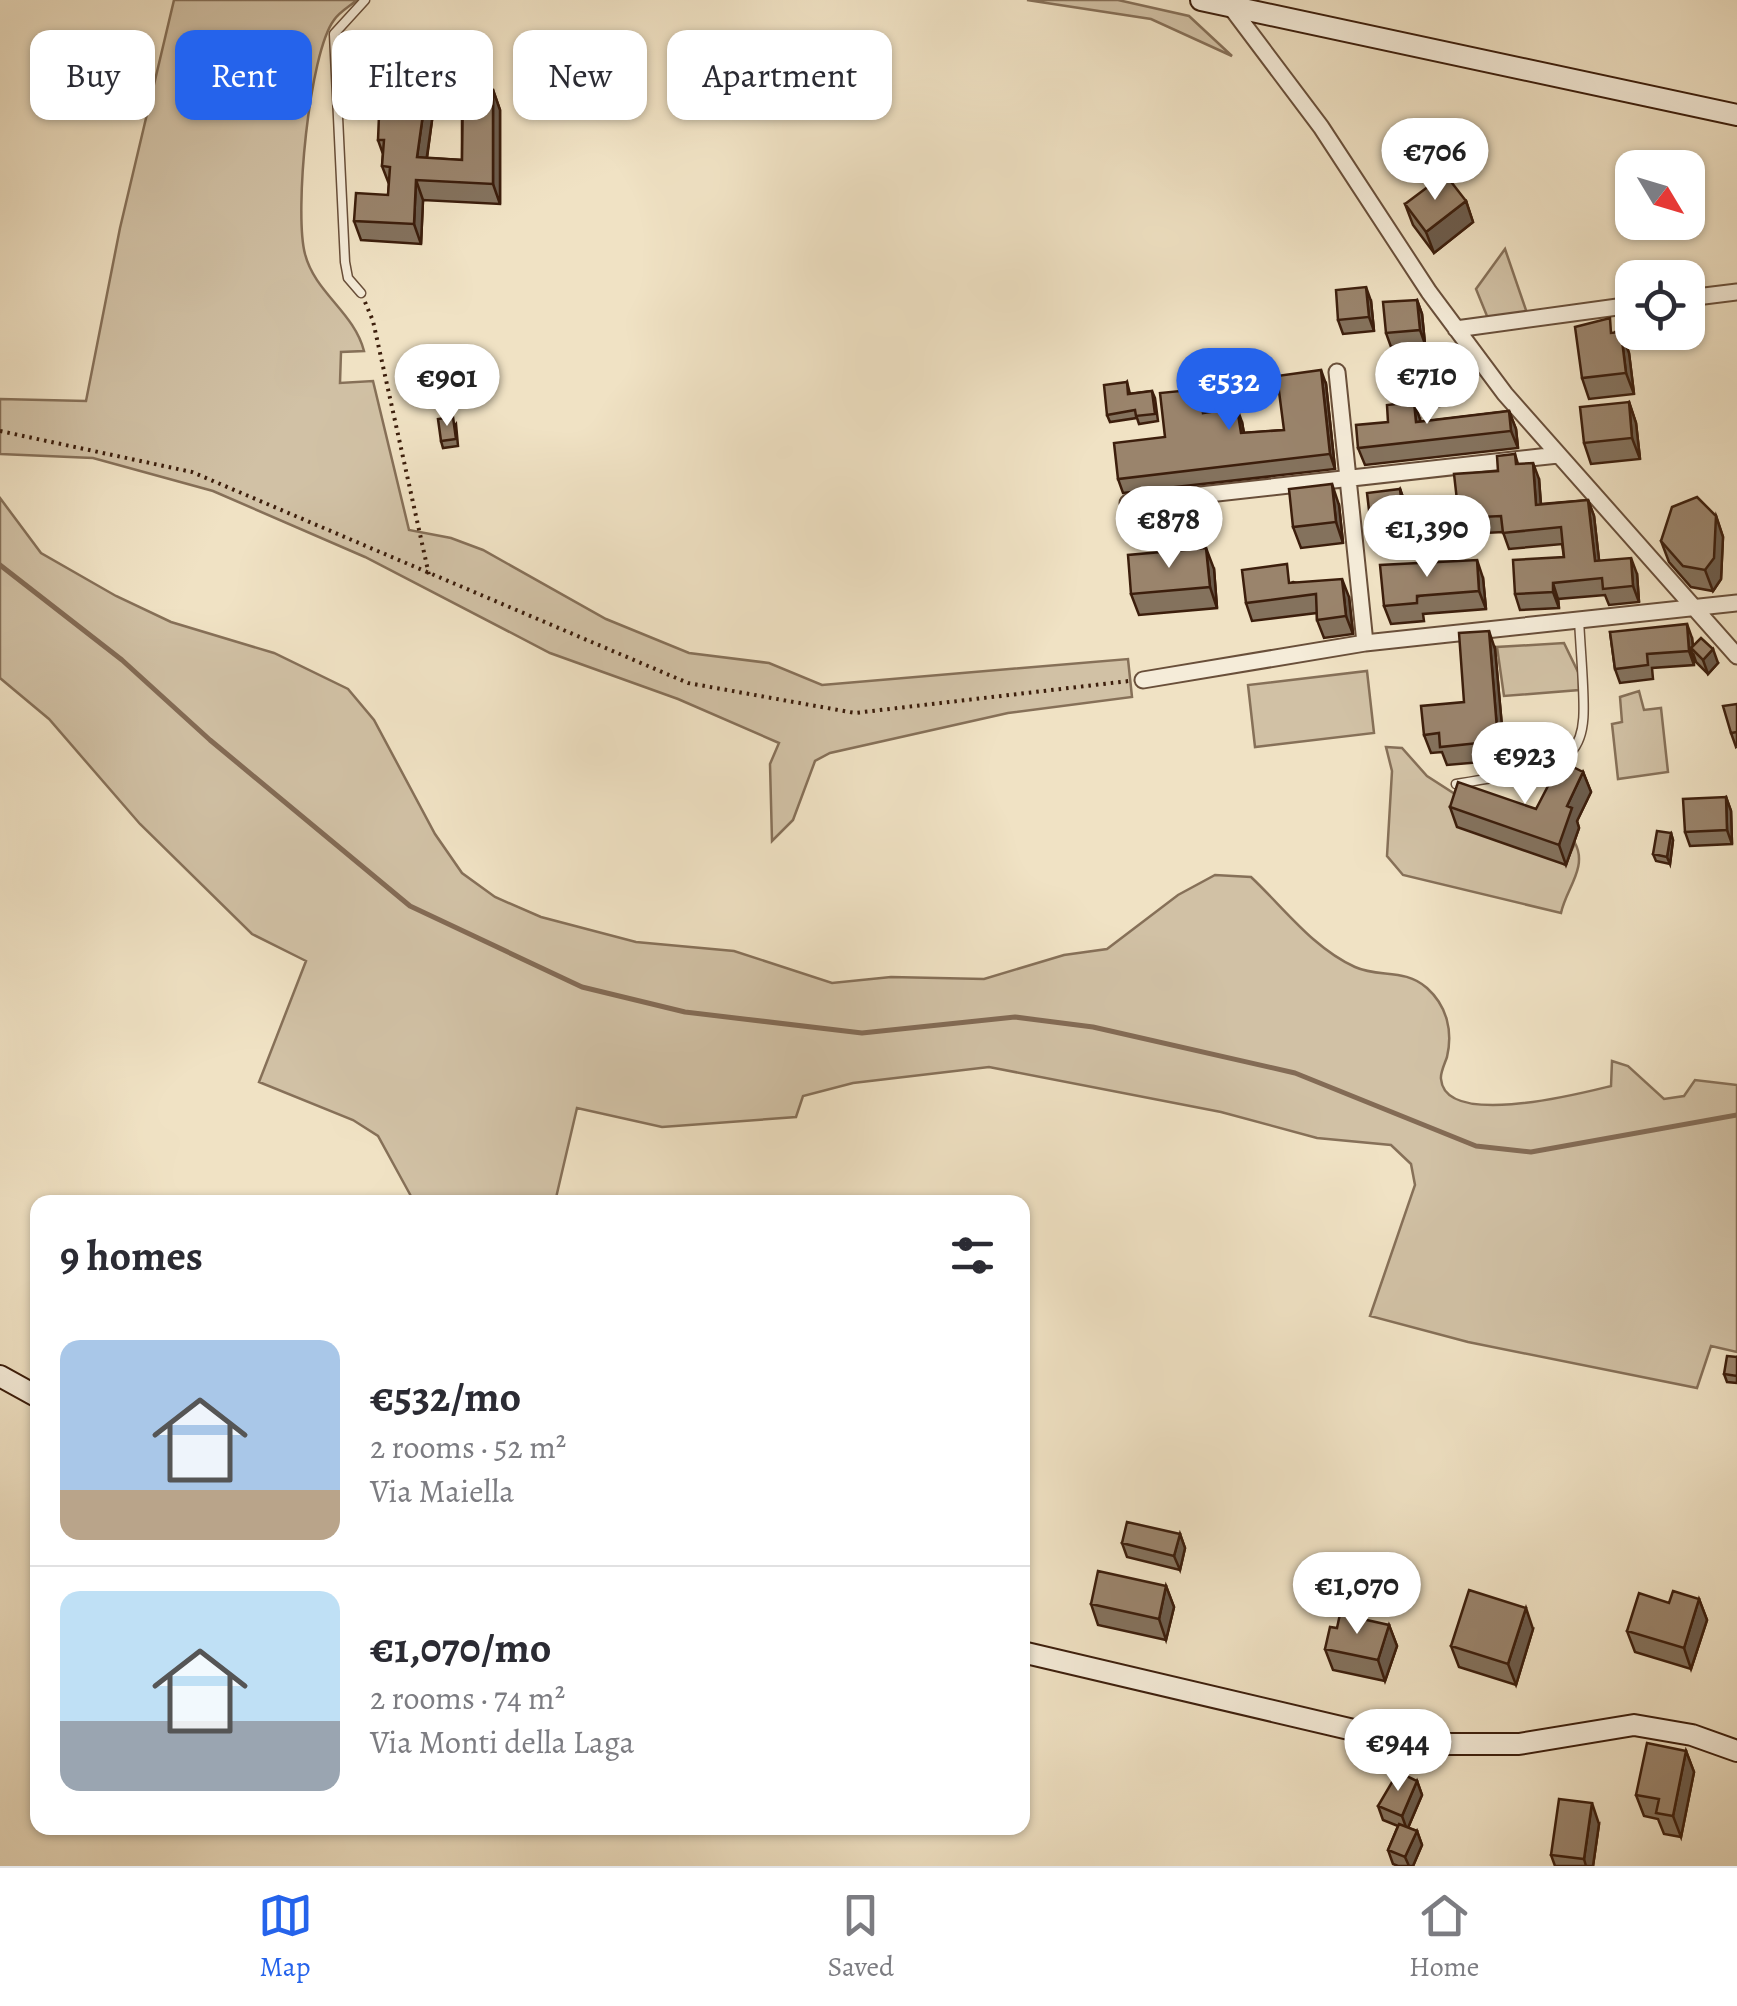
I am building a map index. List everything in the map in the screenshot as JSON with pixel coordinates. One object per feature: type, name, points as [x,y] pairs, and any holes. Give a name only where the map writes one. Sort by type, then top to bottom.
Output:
[{"type":"street","points":[[1201,0],[1737,115]]},
{"type":"street","points":[[1230,6],[1321,127],[1456,329],[1558,455],[1737,656]]},
{"type":"street","points":[[1705,296],[1737,292]]},
{"type":"street","points":[[1456,329],[1615,307]]},
{"type":"street","points":[[1337,372],[1365,643]]},
{"type":"street","points":[[1128,503],[1558,455]]},
{"type":"street","points":[[1144,680],[1365,643],[1737,603]]},
{"type":"street","points":[[0,1376],[30,1393]]},
{"type":"street","points":[[1030,1654],[1413,1744],[1519,1744],[1634,1725],[1683,1732],[1737,1750]]},
{"type":"lane","points":[[361,293],[348,278],[344,262],[334,34],[365,0]]},
{"type":"lane","points":[[1456,784],[1537,772],[1557,765],[1576,750],[1583,733],[1584,710],[1579,620]]},
{"type":"path","points":[[361,293],[373,321],[430,575]]},
{"type":"path","points":[[0,431],[192,472],[688,683],[856,713],[1144,680]]},
{"type":"shaded area","points":[[174,0],[357,0],[334,20],[325,38],[312,92],[312,30],[175,30],[175,120],[308,120],[301,205],[305,254],[317,280],[359,337],[364,351],[341,352],[340,383],[373,381],[409,530],[451,538],[483,550],[606,619],[689,653],[769,663],[822,685],[1128,659],[1132,697],[1008,713],[830,753],[815,761],[793,820],[772,841],[770,764],[779,743],[678,699],[550,653],[365,557],[213,491],[93,458],[0,454],[0,399],[86,401],[146,120],[155,120],[155,80]]},
{"type":"shaded area","points":[[1027,0],[1118,0],[1189,16],[1232,56],[1151,19]]},
{"type":"shaded area","points":[[1505,249],[1528,316],[1489,321],[1476,289]]},
{"type":"shaded area","points":[[0,498],[41,553],[116,596],[171,622],[274,653],[348,689],[374,720],[435,834],[462,873],[495,897],[541,917],[636,942],[734,951],[832,983],[891,977],[984,979],[1064,955],[1107,949],[1178,895],[1215,875],[1251,877],[1312,938],[1340,959],[1364,970],[1410,978],[1434,995],[1449,1028],[1441,1079],[1448,1094],[1465,1102],[1517,1104],[1611,1086],[1612,1061],[1628,1066],[1664,1099],[1684,1096],[1695,1080],[1737,1085],[1737,1352],[1711,1346],[1697,1388],[1468,1342],[1370,1316],[1415,1185],[1411,1164],[1391,1145],[1317,1138],[1221,1112],[989,1067],[853,1083],[803,1096],[796,1117],[662,1127],[577,1108],[557,1195],[410,1195],[378,1136],[353,1120],[259,1082],[306,961],[252,934],[140,824],[49,719],[0,678]]},
{"type":"shaded area","points":[[1564,643],[1579,674],[1579,690],[1504,696],[1497,647]]},
{"type":"shaded area","points":[[1367,671],[1374,733],[1255,747],[1248,685]]},
{"type":"shaded area","points":[[1639,691],[1644,710],[1661,708],[1668,772],[1618,779],[1612,724],[1622,722],[1620,697]]},
{"type":"shaded area","points":[[1386,747],[1402,748],[1427,776],[1565,865],[1575,843],[1578,869],[1561,913],[1403,875],[1387,856],[1392,771]]},
{"type":"building","points":[[379,120],[422,120],[417,157],[462,160],[463,120],[493,120],[493,184],[416,180],[414,224],[354,221],[356,193],[388,195],[390,167],[382,166],[384,140],[378,140]]},
{"type":"building","points":[[1445,174],[1466,201],[1426,232],[1405,204]]},
{"type":"building","points":[[1366,287],[1369,317],[1338,320],[1336,290]]},
{"type":"building","points":[[1417,300],[1420,330],[1386,333],[1383,302]]},
{"type":"building","points":[[1610,318],[1615,350],[1623,350],[1626,373],[1582,378],[1575,327]]},
{"type":"building","points":[[1442,361],[1445,391],[1415,394],[1412,364]]},
{"type":"building","points":[[1321,370],[1330,454],[1118,479],[1114,443],[1165,437],[1160,393],[1200,389],[1203,413],[1237,408],[1241,433],[1284,430],[1277,376]]},
{"type":"building","points":[[1127,382],[1128,394],[1152,391],[1155,414],[1136,416],[1135,410],[1107,415],[1104,385]]},
{"type":"building","points":[[1414,402],[1416,422],[1509,411],[1511,431],[1358,448],[1356,425],[1388,422],[1387,405]]},
{"type":"building","points":[[1629,402],[1632,438],[1584,443],[1580,407]]},
{"type":"building","points":[[453,417],[456,439],[441,441],[438,419]]},
{"type":"building","points":[[1515,454],[1516,464],[1533,463],[1536,505],[1588,500],[1595,561],[1631,558],[1633,586],[1603,589],[1602,578],[1553,583],[1553,592],[1515,594],[1513,560],[1564,557],[1561,527],[1503,533],[1501,516],[1459,518],[1454,474],[1498,471],[1497,456]]},
{"type":"building","points":[[1332,484],[1336,522],[1293,527],[1289,489]]},
{"type":"building","points":[[1400,489],[1405,532],[1372,536],[1367,493]]},
{"type":"building","points":[[1697,497],[1716,516],[1714,558],[1705,570],[1683,566],[1661,541],[1672,507]]},
{"type":"building","points":[[1206,548],[1210,587],[1131,594],[1128,555]]},
{"type":"building","points":[[1477,560],[1479,591],[1417,596],[1417,603],[1384,606],[1380,565]]},
{"type":"building","points":[[1287,564],[1289,583],[1342,579],[1346,616],[1317,620],[1316,594],[1246,603],[1242,570]]},
{"type":"building","points":[[1687,624],[1689,651],[1647,654],[1648,665],[1615,669],[1610,632]]},
{"type":"building","points":[[1489,631],[1498,741],[1440,747],[1439,733],[1424,735],[1421,706],[1464,702],[1459,633]]},
{"type":"building","points":[[1701,638],[1713,649],[1703,660],[1691,648]]},
{"type":"building","points":[[1737,704],[1737,732],[1731,733],[1723,706]]},
{"type":"building","points":[[1561,761],[1583,772],[1567,806],[1572,808],[1559,845],[1450,807],[1458,782],[1536,809]]},
{"type":"building","points":[[1726,797],[1727,830],[1685,832],[1683,799]]},
{"type":"building","points":[[1657,831],[1671,833],[1667,857],[1653,854]]},
{"type":"building","points":[[1727,1356],[1737,1357],[1737,1376],[1724,1374]]},
{"type":"building","points":[[1127,1522],[1180,1534],[1174,1556],[1122,1543]]},
{"type":"building","points":[[1098,1571],[1166,1586],[1159,1619],[1091,1604]]},
{"type":"building","points":[[1469,1590],[1526,1608],[1508,1664],[1451,1646]]},
{"type":"building","points":[[1673,1591],[1699,1599],[1684,1648],[1627,1631],[1639,1593],[1669,1603]]},
{"type":"building","points":[[1340,1614],[1389,1625],[1378,1660],[1325,1649],[1330,1627],[1337,1628]]},
{"type":"building","points":[[1647,1743],[1686,1751],[1673,1816],[1656,1813],[1659,1799],[1636,1795]]},
{"type":"building","points":[[1398,1772],[1417,1781],[1402,1816],[1378,1806]]},
{"type":"building","points":[[1559,1799],[1592,1803],[1584,1859],[1551,1855]]},
{"type":"building","points":[[1399,1824],[1417,1831],[1405,1857],[1388,1850]]},
{"type":"waterway","points":[[0,565],[122,660],[210,740],[410,906],[582,987],[685,1012],[862,1033],[1015,1017],[1093,1027],[1295,1073],[1476,1146],[1531,1152],[1737,1115]]}]
